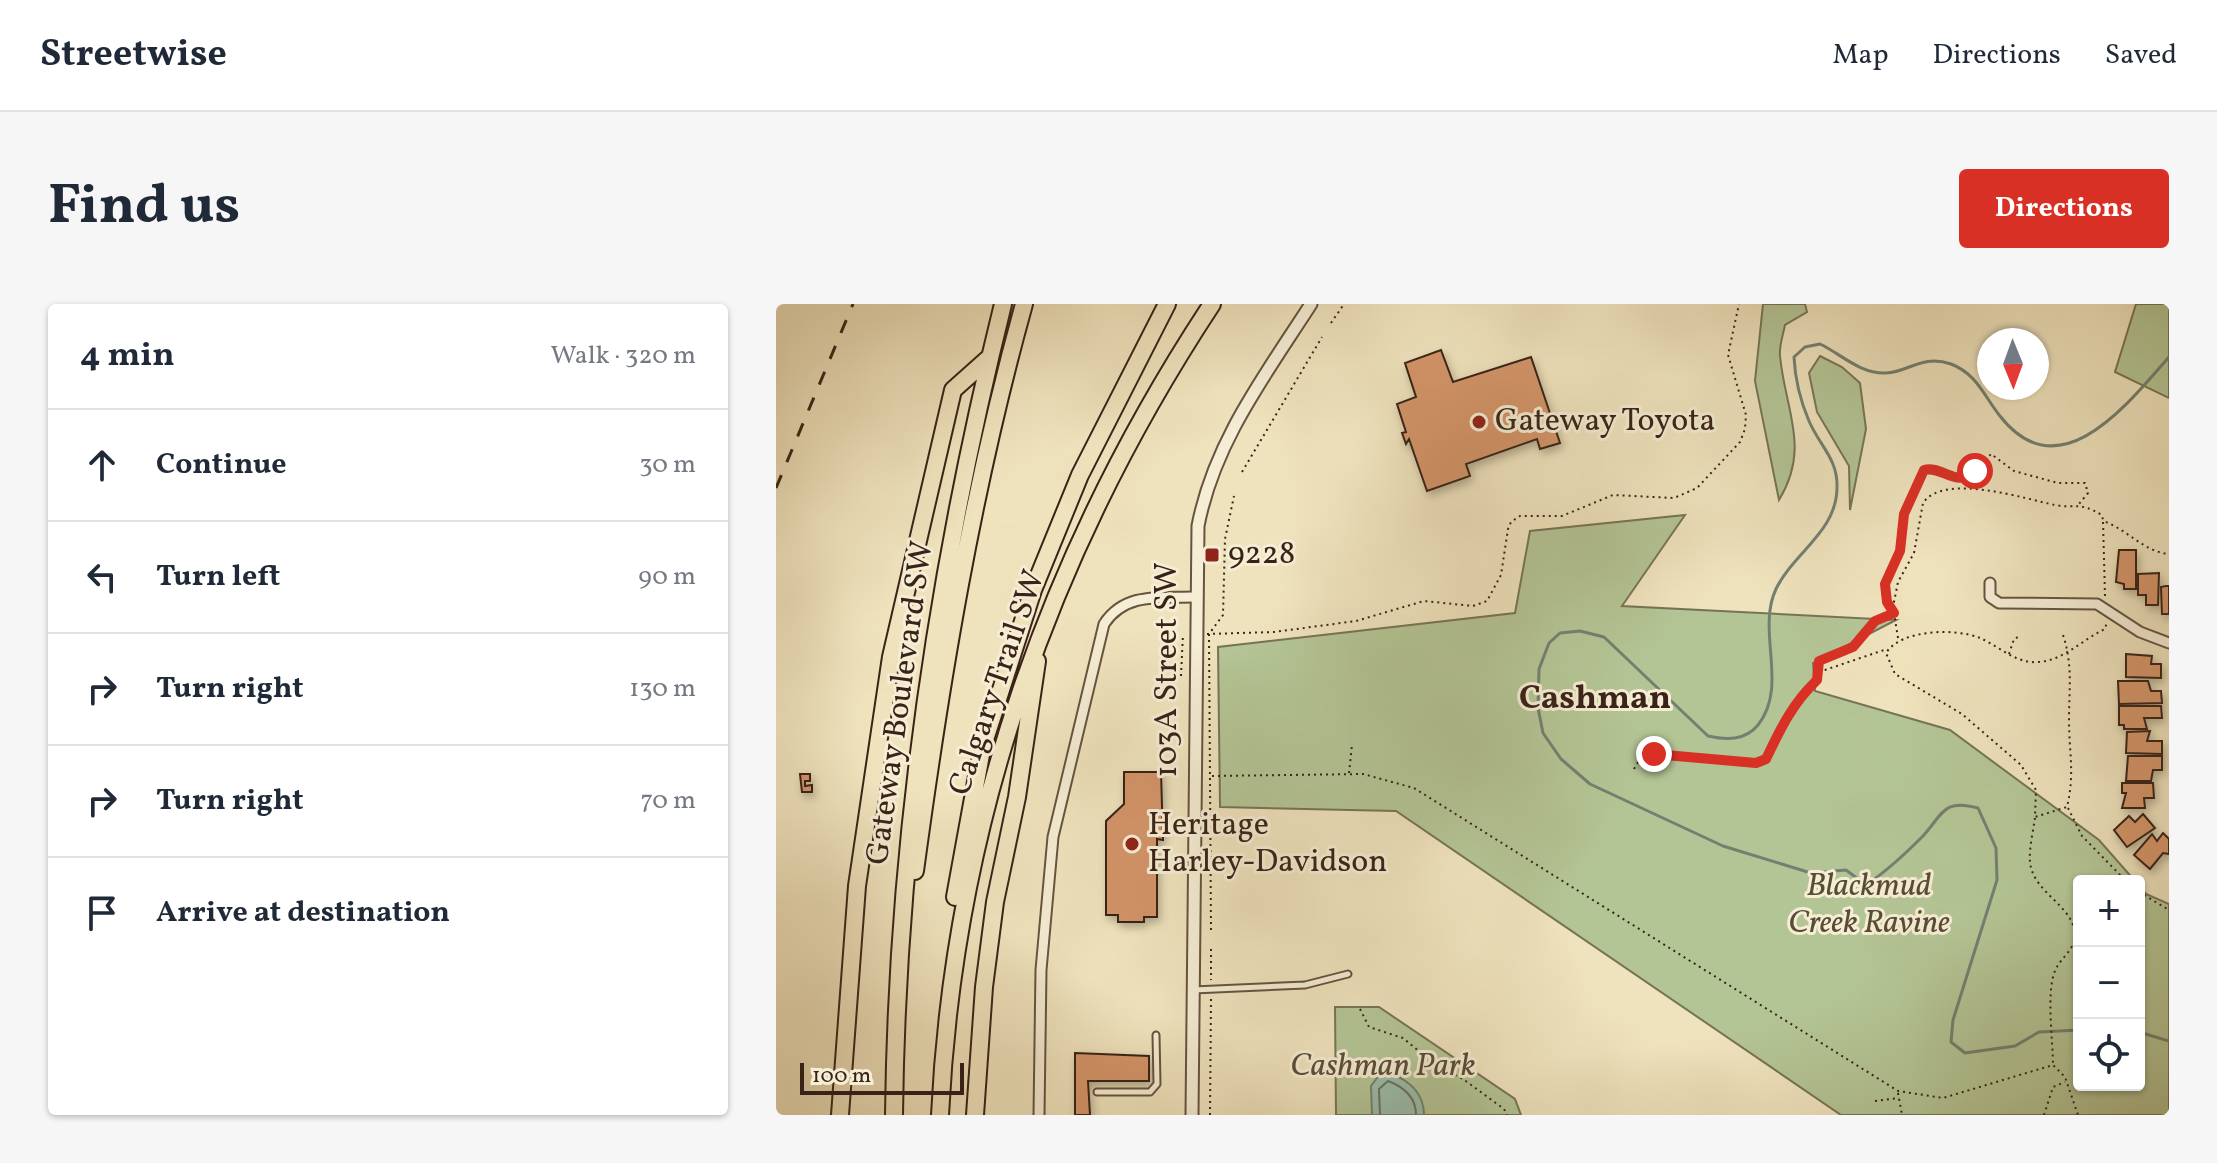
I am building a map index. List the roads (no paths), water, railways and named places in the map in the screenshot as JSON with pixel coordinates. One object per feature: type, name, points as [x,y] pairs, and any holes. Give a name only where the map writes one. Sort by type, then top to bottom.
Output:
[{"type":"highway","name":"Gateway Boulevard SW","points":[[894,1115],[901,923],[915,770],[934,633],[964,470],[1003,304]]},
{"type":"highway","points":[[901,923],[914,880],[945,659],[977,486],[1024,304]]},
{"type":"highway","points":[[943,1058],[945,967],[959,864],[982,749],[1033,590],[1056,530],[1167,304]]},
{"type":"highway","name":"Calgary Trail SW","points":[[940,1115],[952,969],[980,824],[1012,711],[1066,568],[1120,457],[1212,304]]},
{"type":"highway","points":[[840,1115],[857,886],[891,657],[953,390],[990,357]]},
{"type":"highway","points":[[975,1115],[984,987],[993,916],[1017,797],[1042,628]]},
{"type":"street","name":"103A Street SW","points":[[1192,1115],[1194,597],[1198,526],[1215,462],[1232,428],[1311,304]]},
{"type":"street","points":[[1990,583],[1990,597],[1999,603],[2097,604],[2109,614],[2169,643]]},
{"type":"street","points":[[1039,1115],[1041,970],[1053,837],[1104,624],[1122,603],[1140,598],[1194,597]]},
{"type":"lane","points":[[1192,990],[1305,985],[1348,974]]},
{"type":"lane","points":[[1097,1092],[1150,1092],[1157,1084],[1156,1035]]},
{"type":"water","points":[[1390,1073],[1404,1080],[1419,1094],[1424,1115],[1372,1115],[1371,1086],[1380,1074]]},
{"type":"waterway","points":[[2073,1030],[2039,1032],[2015,1046],[1965,1053],[1951,1042],[1953,1020],[1997,880],[1996,848],[1978,808],[1957,805],[1944,810],[1916,843],[1873,880],[1858,879],[1846,870],[1811,873],[1723,846],[1590,784],[1561,759],[1543,733],[1538,708],[1539,669],[1549,643],[1560,633],[1580,631],[1604,637],[1708,736],[1735,738],[1747,734],[1758,725],[1767,710],[1771,693],[1769,622],[1776,589],[1830,517],[1837,487],[1834,468],[1809,421],[1797,381],[1794,357],[1805,347],[1820,344],[1859,367],[1877,372],[1894,372],[1932,361],[1951,364],[1974,380],[2000,416],[2022,437],[2045,446],[2068,443],[2091,433],[2113,417],[2169,357]]},
{"type":"waterway","points":[[2145,1034],[2169,1041]]},
{"type":"railway","points":[[776,488],[853,304]]},
{"type":"place","name":"Gateway Toyota","points":[[1479,422]]},
{"type":"place","name":"9228","points":[[1212,555]]},
{"type":"place","name":"Heritage Harley-Davidson","points":[[1132,844]]},
{"type":"district","name":"Cashman","points":[[1595,699]]},
{"type":"park label","name":"Blackmud Creek Ravine","points":[[1869,906]]},
{"type":"park label","name":"Cashman Park","points":[[1383,1067]]}]
